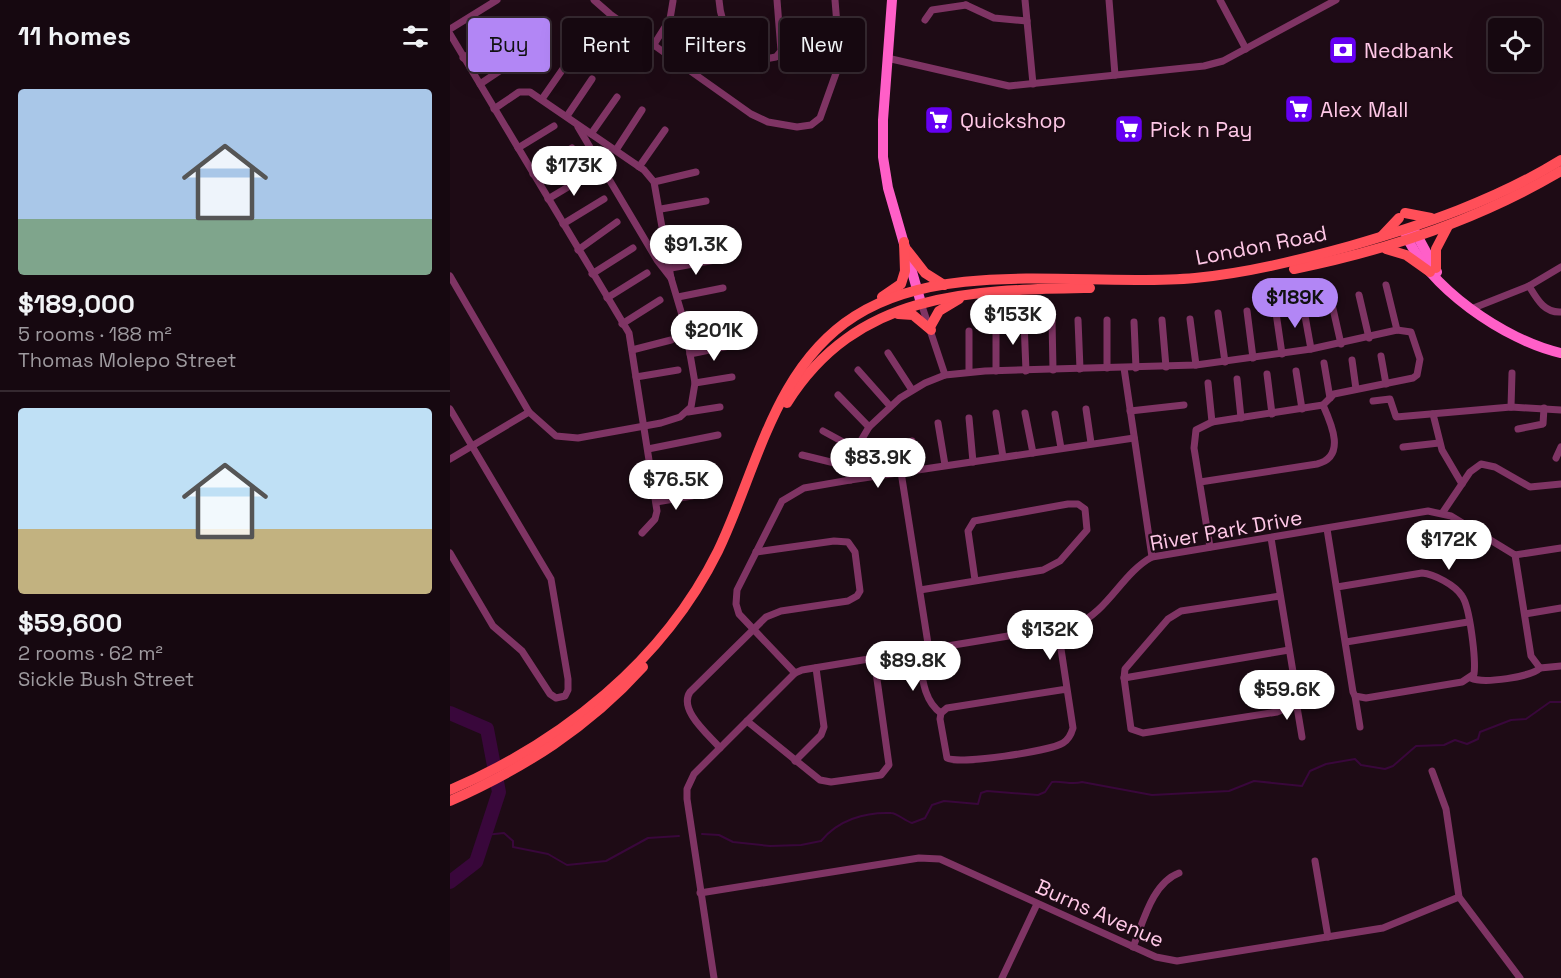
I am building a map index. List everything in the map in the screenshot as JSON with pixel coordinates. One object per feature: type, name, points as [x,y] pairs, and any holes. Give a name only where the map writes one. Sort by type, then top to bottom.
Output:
[{"type":"main road","name":"London Road","points":[[1410,234],[1436,219],[1509,189],[1561,160]]},
{"type":"main road","name":"London Road","points":[[450,790],[463,790],[506,775],[559,743],[603,708],[673,632],[724,553],[778,420],[789,400],[804,379],[828,354],[848,338],[885,316],[921,303],[978,292],[1210,281],[1268,274],[1410,234],[1448,226],[1508,202],[1561,171]]},
{"type":"main road","points":[[1436,219],[1402,215],[1379,243],[1433,270],[1436,249],[1448,226]]},
{"type":"main road","name":"London Road","points":[[450,801],[463,790],[551,736],[589,709],[656,643],[692,594],[716,553],[776,412],[792,383],[828,336],[873,305],[916,291],[944,285],[1001,279],[1147,281],[1196,278],[1295,262],[1379,243]]},
{"type":"main road","points":[[905,246],[925,273],[944,285]]},
{"type":"main road","points":[[873,305],[901,284],[905,271],[905,246]]},
{"type":"main road","points":[[885,316],[913,315],[930,329],[943,307],[978,292]]},
{"type":"street","points":[[450,28],[497,0]]},
{"type":"street","points":[[594,0],[653,46],[760,119],[790,126],[811,125],[820,118],[840,65],[835,0]]},
{"type":"street","points":[[719,0],[721,22],[727,34],[765,59],[776,57],[781,51],[777,0]]},
{"type":"street","points":[[892,0],[883,157],[888,188],[916,291],[945,375]]},
{"type":"street","points":[[1025,0],[1033,84]]},
{"type":"street","points":[[1109,0],[1115,75]]},
{"type":"street","points":[[1220,0],[1246,49]]},
{"type":"street","points":[[887,58],[999,84],[1033,84],[1214,65],[1336,0]]},
{"type":"street","points":[[653,46],[670,19],[673,1]]},
{"type":"street","points":[[925,20],[932,10],[966,2],[994,18],[1027,21]]},
{"type":"street","points":[[450,34],[629,333],[656,502],[656,519],[642,533]]},
{"type":"street","points":[[463,58],[468,55]]},
{"type":"street","points":[[542,99],[562,70]]},
{"type":"street","points":[[480,84],[498,72]]},
{"type":"street","points":[[567,116],[592,79]]},
{"type":"street","points":[[494,109],[521,91],[530,92],[639,167],[654,182],[661,210],[671,278]]},
{"type":"street","points":[[591,134],[617,97]]},
{"type":"street","points":[[616,150],[642,110]]},
{"type":"street","points":[[576,123],[657,260],[671,278],[685,326],[695,384],[693,403],[688,412]]},
{"type":"street","points":[[518,148],[554,126]]},
{"type":"street","points":[[639,167],[666,130]]},
{"type":"street","points":[[533,174],[572,148]]},
{"type":"street","points":[[654,182],[696,172]]},
{"type":"street","points":[[548,199],[588,175]]},
{"type":"street","points":[[563,224],[604,199]]},
{"type":"street","points":[[661,210],[705,201]]},
{"type":"street","points":[[578,250],[617,222]]},
{"type":"street","points":[[666,239],[711,231]]},
{"type":"street","points":[[1410,234],[1440,281],[1471,309],[1516,338],[1561,353]]},
{"type":"street","points":[[592,274],[633,248]]},
{"type":"street","points":[[671,268],[716,260]]},
{"type":"street","points":[[1471,309],[1529,286],[1561,267]]},
{"type":"street","points":[[607,298],[647,273]]},
{"type":"street","points":[[450,276],[529,412],[551,433],[562,438],[578,438],[644,426],[675,419],[688,412],[720,407]]},
{"type":"street","points":[[1386,285],[1397,330]]},
{"type":"street","points":[[1529,286],[1543,307],[1552,312],[1561,312]]},
{"type":"street","points":[[678,297],[723,288]]},
{"type":"street","points":[[1359,295],[1369,338]]},
{"type":"street","points":[[622,324],[660,300]]},
{"type":"street","points":[[1331,300],[1341,344]]},
{"type":"street","points":[[1303,305],[1311,349]]},
{"type":"street","points":[[1275,306],[1282,354]]},
{"type":"street","points":[[1246,311],[1253,358]]},
{"type":"street","points":[[1218,313],[1225,362]]},
{"type":"street","points":[[685,326],[726,318]]},
{"type":"street","points":[[1191,319],[1196,365]]},
{"type":"street","points":[[1052,320],[1053,370]]},
{"type":"street","points":[[1078,320],[1080,369]]},
{"type":"street","points":[[1107,320],[1107,368]]},
{"type":"street","points":[[1162,320],[1166,367]]},
{"type":"street","points":[[996,321],[996,371]]},
{"type":"street","points":[[1024,321],[1026,371]]},
{"type":"street","points":[[1134,322],[1136,368]]},
{"type":"street","points":[[850,480],[856,449],[869,427],[890,406],[912,390],[945,375],[969,372],[1196,365],[1341,344],[1397,330],[1407,330],[1414,336],[1421,367],[1413,378],[1356,389],[1330,398],[1323,405],[1212,422],[1199,427],[1193,440],[1210,547]]},
{"type":"street","points":[[969,331],[969,372]]},
{"type":"street","points":[[632,350],[671,340]]},
{"type":"street","points":[[690,354],[734,345]]},
{"type":"street","points":[[888,353],[912,390]]},
{"type":"street","points":[[1382,356],[1386,384]]},
{"type":"street","points":[[1352,360],[1356,389]]},
{"type":"street","points":[[1324,363],[1330,398]]},
{"type":"street","points":[[1124,368],[1152,557]]},
{"type":"street","points":[[636,377],[678,370]]},
{"type":"street","points":[[858,370],[890,406]]},
{"type":"street","points":[[1296,371],[1302,409]]},
{"type":"street","points":[[1511,407],[1512,373]]},
{"type":"street","points":[[1266,374],[1272,414]]},
{"type":"street","points":[[695,384],[732,377]]},
{"type":"street","points":[[1237,379],[1241,418]]},
{"type":"street","points":[[1208,383],[1212,422]]},
{"type":"street","points":[[838,395],[869,427]]},
{"type":"street","points":[[1374,400],[1390,399],[1396,417],[1511,407],[1561,410]]},
{"type":"street","points":[[1130,411],[1184,405]]},
{"type":"street","points":[[1200,482],[1317,464],[1330,459],[1333,455],[1334,444],[1331,425],[1323,405]]},
{"type":"street","points":[[1518,429],[1543,424],[1544,408]]},
{"type":"street","points":[[450,409],[551,579],[569,683],[565,696],[556,698],[550,694],[522,651],[493,626],[450,553]]},
{"type":"street","points":[[1086,409],[1091,443]]},
{"type":"street","points":[[450,459],[529,412]]},
{"type":"street","points":[[996,413],[1003,457]]},
{"type":"street","points":[[1025,413],[1033,453]]},
{"type":"street","points":[[1055,414],[1061,448]]},
{"type":"street","points":[[1433,414],[1439,443],[1462,484]]},
{"type":"street","points":[[969,418],[974,462]]},
{"type":"street","points":[[938,423],[945,465]]},
{"type":"street","points":[[823,431],[856,449]]},
{"type":"street","points":[[648,449],[718,435]]},
{"type":"street","points":[[714,978],[693,848],[687,789],[692,777],[795,673],[739,614],[736,598],[756,552],[786,497],[804,488],[850,480],[1134,438]]},
{"type":"street","points":[[912,441],[916,470]]},
{"type":"street","points":[[1403,447],[1439,443]]},
{"type":"street","points":[[1556,458],[1561,447]]},
{"type":"street","points":[[802,455],[851,467]]},
{"type":"street","points":[[1561,484],[1530,487],[1495,467],[1481,464],[1470,472],[1443,512],[1515,555],[1561,548]]},
{"type":"street","points":[[652,475],[704,466]]},
{"type":"street","points":[[901,472],[929,650]]},
{"type":"street","points":[[656,502],[692,496]]},
{"type":"street","points":[[920,590],[1043,570],[1055,565],[1086,533],[1088,522],[1085,509],[1078,504],[1068,504],[972,522],[968,531],[975,580]]},
{"type":"street","name":"River Park Drive","points":[[795,673],[1075,625],[1089,618],[1138,567],[1152,557],[1428,511],[1443,512]]},
{"type":"street","points":[[1328,529],[1360,726]]},
{"type":"street","points":[[1271,538],[1302,737]]},
{"type":"street","points":[[720,748],[690,711],[687,696],[766,617],[777,612],[844,602],[857,596],[860,587],[855,552],[848,542],[834,541],[756,552]]},
{"type":"street","points":[[1515,555],[1531,656],[1540,668]]},
{"type":"street","points":[[1336,587],[1427,573],[1463,597],[1468,622],[1472,676]]},
{"type":"street","points":[[1280,596],[1201,607],[1174,614],[1128,663],[1124,678],[1129,725],[1135,732],[1143,733],[1290,708],[1296,701]]},
{"type":"street","points":[[1525,614],[1561,608]]},
{"type":"street","points":[[1346,642],[1468,622]]},
{"type":"street","points":[[918,651],[925,690],[940,716],[944,750],[951,760],[965,762],[1056,746],[1069,738],[1073,728],[1058,629]]},
{"type":"street","points":[[1124,678],[1289,650]]},
{"type":"street","points":[[747,721],[823,781],[878,776],[887,771],[888,760],[874,658]]},
{"type":"street","points":[[1472,676],[1482,681],[1536,672],[1540,668],[1561,666]]},
{"type":"street","points":[[795,761],[820,735],[824,727],[816,668]]},
{"type":"street","points":[[1356,697],[1462,682],[1472,676]]},
{"type":"street","points":[[940,716],[952,707],[1067,689]]},
{"type":"street","points":[[1432,771],[1446,809],[1459,897],[1520,978]]},
{"type":"street","name":"Burns Avenue","points":[[700,892],[928,858],[947,861],[1133,947],[1156,957],[1177,962],[1328,938],[1396,924],[1459,897]]},
{"type":"street","points":[[1315,861],[1328,938]]},
{"type":"street","points":[[1133,947],[1155,895],[1166,879],[1179,873]]},
{"type":"street","points":[[1002,978],[1038,904]]},
{"type":"waterway","points":[[702,834],[719,835],[733,842],[770,846],[801,845],[821,841],[835,828],[862,816],[891,813],[912,823],[925,818],[932,805],[944,801],[978,804],[981,793],[987,791],[1038,795],[1045,792],[1052,782],[1082,782],[1152,795],[1229,791],[1254,781],[1302,786],[1310,771],[1326,764],[1355,759],[1361,765],[1385,769],[1393,766],[1416,746],[1444,745],[1455,740],[1467,744],[1478,739],[1480,732],[1511,720],[1526,719],[1550,702],[1561,702]]},
{"type":"waterway","points":[[450,713],[487,729],[499,792],[476,862],[450,882]]},
{"type":"waterway","points":[[485,835],[504,833],[513,841],[513,847],[548,854],[567,865],[606,861],[648,838],[679,836]]},
{"type":"place","name":"Nedbank","points":[[1343,50]]},
{"type":"place","name":"Alex Mall","points":[[1299,109]]},
{"type":"place","name":"Quickshop","points":[[939,120]]},
{"type":"place","name":"Pick n Pay","points":[[1129,129]]}]
